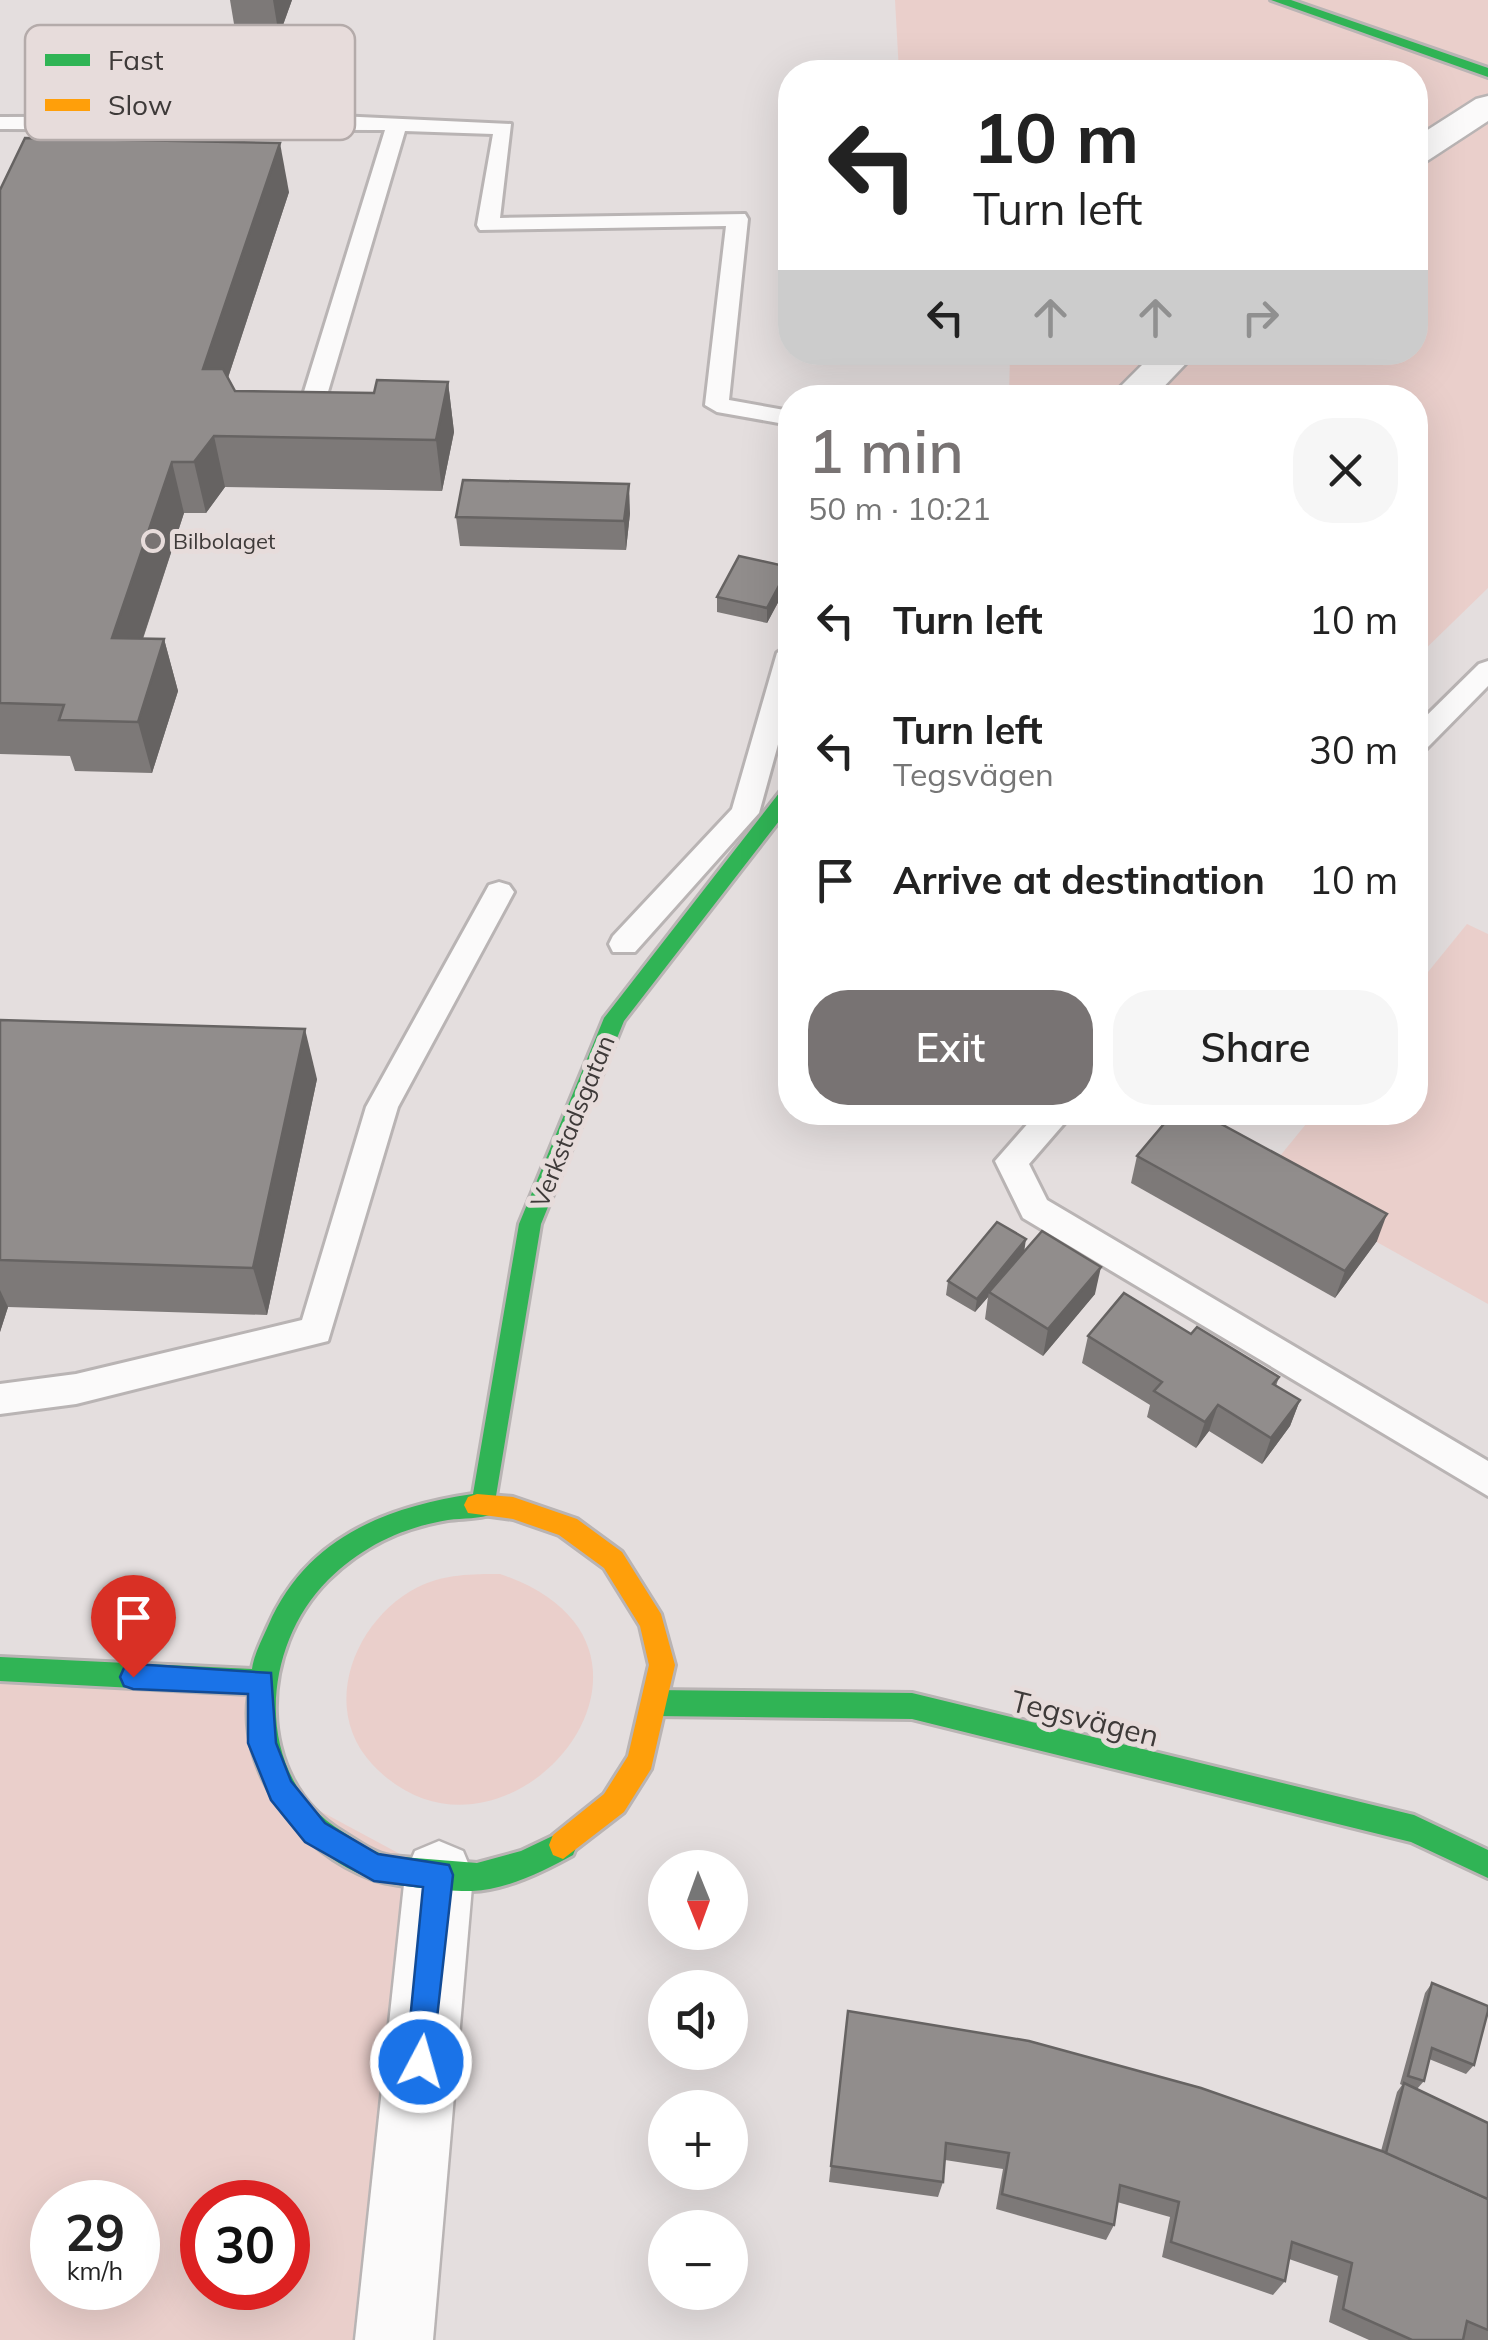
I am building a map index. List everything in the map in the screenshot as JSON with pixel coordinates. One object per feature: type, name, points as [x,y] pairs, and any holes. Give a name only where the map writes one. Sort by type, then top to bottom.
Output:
[{"type":"main road","points":[[1278,0],[1403,34],[1488,51]]},
{"type":"main road","points":[[1334,0],[1488,73]]},
{"type":"main road","name":"Verkstadsgatan","points":[[484,1506],[530,1224],[615,1018],[778,807]]},
{"type":"main road","points":[[484,1506],[513,1508],[568,1526],[613,1560],[652,1622],[662,1665],[642,1760],[614,1802],[559,1848],[476,1877],[374,1867],[315,1832],[281,1790],[262,1743],[262,1682],[268,1649],[288,1607],[322,1567],[363,1536],[420,1512],[484,1506]]},
{"type":"main road","points":[[0,1669],[262,1682]]},
{"type":"main road","name":"Tegsvägen","points":[[655,1703],[912,1706],[1414,1829],[1488,1864]]},
{"type":"street","points":[[1428,145],[1488,106]]},
{"type":"street","points":[[1144,385],[1164,365]]},
{"type":"street","points":[[394,2340],[439,1875]]},
{"type":"lane","points":[[0,123],[25,123]]},
{"type":"lane","points":[[355,124],[504,128],[488,225],[737,219],[717,406],[778,416]]},
{"type":"lane","points":[[316,396],[397,124]]},
{"type":"lane","points":[[1428,730],[1488,670]]},
{"type":"lane","points":[[624,944],[744,812],[778,694]]},
{"type":"lane","points":[[0,1399],[76,1388],[316,1332],[382,1107],[499,892]]},
{"type":"lane","points":[[1046,1125],[1011,1161],[1035,1209],[1488,1480]]},
{"type":"shaded area","points":[[895,0],[1488,0],[1488,588],[1428,646],[1428,385],[1009,385],[1010,365],[1428,365],[1428,60],[898,60]]},
{"type":"shaded area","points":[[1467,924],[1488,934],[1488,1304],[1262,1178],[1305,1125],[1428,1125],[1428,972]]},
{"type":"shaded area","points":[[500,1574],[562,1609],[590,1654],[590,1703],[566,1749],[527,1784],[478,1803],[424,1799],[372,1764],[356,1741],[348,1717],[347,1691],[352,1666],[377,1620],[418,1587],[448,1577]]},
{"type":"shaded area","points":[[0,1679],[259,1696],[281,1790],[439,1875],[394,2340],[0,2340]]},
{"type":"building","points":[[25,138],[280,143],[203,369],[223,369],[235,391],[374,393],[377,380],[448,382],[436,440],[214,436],[194,462],[172,462],[112,638],[164,639],[138,722],[59,720],[64,705],[0,703],[0,190]]},
{"type":"building","points":[[463,480],[629,484],[624,521],[456,517]]},
{"type":"building","points":[[739,556],[778,565],[778,588],[767,608],[717,597]]},
{"type":"building","points":[[0,1020],[305,1029],[253,1268],[0,1260]]},
{"type":"building","points":[[1163,1125],[1223,1125],[1387,1214],[1345,1271],[1137,1156]]},
{"type":"building","points":[[997,1222],[1026,1239],[977,1299],[948,1281]]},
{"type":"building","points":[[1042,1231],[1101,1267],[1048,1329],[989,1292]]},
{"type":"building","points":[[1124,1293],[1191,1334],[1197,1327],[1279,1377],[1273,1384],[1300,1400],[1271,1438],[1218,1405],[1205,1422],[1154,1391],[1162,1382],[1088,1336]]},
{"type":"building","points":[[1432,1983],[1488,2006],[1488,2011],[1474,2065],[1432,2048],[1424,2081],[1408,2076]]},
{"type":"building","points":[[848,2011],[1029,2041],[1201,2088],[1390,2154],[1488,2199],[1488,2330],[1467,2321],[1463,2340],[1412,2340],[1343,2309],[1352,2263],[1292,2242],[1285,2281],[1171,2242],[1179,2202],[1120,2185],[1114,2225],[1002,2194],[1009,2153],[946,2143],[943,2182],[831,2166]]},
{"type":"building","points":[[1404,2083],[1488,2123],[1488,2199],[1386,2153]]},
{"type":"traffic: fast","points":[[1278,0],[1488,73]]},
{"type":"traffic: fast","points":[[484,1506],[530,1224],[615,1018],[778,808]]},
{"type":"traffic: fast","points":[[477,1505],[388,1524],[361,1538],[318,1573],[286,1615],[267,1660],[260,1708],[267,1754],[287,1797],[322,1835],[377,1867],[477,1877],[521,1864],[563,1845]]},
{"type":"traffic: fast","points":[[0,1669],[262,1682]]},
{"type":"traffic: fast","points":[[655,1703],[912,1706],[1414,1829],[1488,1864]]},
{"type":"traffic: slow","points":[[477,1505],[513,1508],[568,1527],[613,1560],[652,1622],[662,1665],[641,1760],[614,1803],[563,1845]]},
{"type":"place","name":"Bilbolaget","points":[[153,541]]},
{"type":"route","points":[[133,1677],[262,1682],[262,1743],[281,1790],[315,1832],[374,1867],[439,1875],[421,2062]]}]
